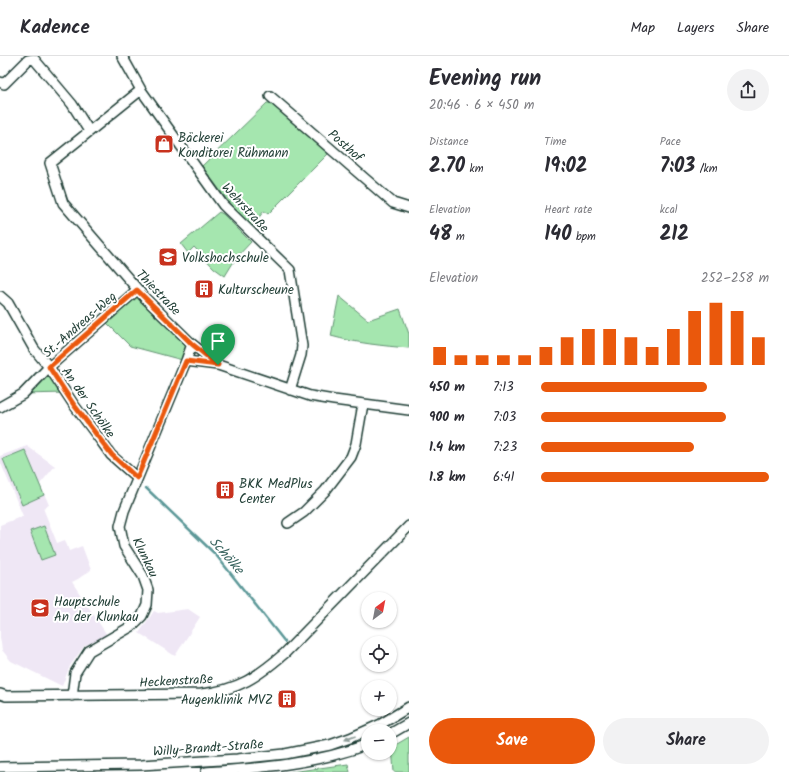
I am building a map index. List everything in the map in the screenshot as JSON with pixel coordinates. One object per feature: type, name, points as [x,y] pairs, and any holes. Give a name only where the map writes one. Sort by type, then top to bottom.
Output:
[{"type":"street","name":"Wehrstraße","points":[[122,56],[141,90],[223,205],[290,270],[302,346],[301,355],[290,390]]},
{"type":"street","points":[[0,82],[4,84],[28,60],[34,58],[72,104],[89,132]]},
{"type":"street","name":"Thiestraße","points":[[141,90],[50,163],[63,203],[137,290],[192,344],[218,365],[290,390],[316,397],[409,410]]},
{"type":"street","name":"Posthof","points":[[270,96],[393,203],[409,208]]},
{"type":"street","name":"St.-Andreas-Weg","points":[[0,407],[23,394],[49,367],[137,290]]},
{"type":"street","name":"An der Schölke","points":[[0,296],[8,303],[32,346],[49,367],[74,405],[112,455],[137,478]]},
{"type":"street","name":"Klunkau","points":[[72,696],[75,672],[89,651],[132,626],[142,616],[147,606],[148,590],[143,576],[124,546],[120,526],[124,511],[137,478],[192,344]]},
{"type":"street","points":[[186,361],[218,365]]},
{"type":"street","points":[[288,523],[304,512],[325,491],[351,458],[356,444],[364,404]]},
{"type":"street","name":"Heckenstraße","points":[[0,694],[6,696],[72,696],[201,694],[229,689],[246,683],[264,671],[285,653],[409,526]]},
{"type":"street","name":"Willy-Brandt-Straße","points":[[0,767],[141,765],[237,759],[285,754],[330,745],[350,738],[381,724],[409,708]]},
{"type":"street","points":[[397,730],[409,723]]},
{"type":"street","name":"Willy-Brandt-Straße","points":[[206,772],[289,763],[347,752],[361,747]]},
{"type":"shaded area","points":[[27,446],[55,466],[40,484],[49,505],[43,508],[57,543],[65,540],[69,551],[82,546],[91,570],[72,582],[107,635],[84,646],[70,666],[62,686],[11,661],[2,650],[0,637],[0,525],[23,516],[0,461],[0,456]]},
{"type":"shaded area","points":[[188,609],[200,617],[175,656],[139,633],[154,611],[158,613]]},
{"type":"green space","points":[[267,103],[272,103],[329,153],[268,214],[264,211],[252,226],[230,204],[202,166]]},
{"type":"green space","points":[[219,212],[223,214],[251,242],[236,258],[225,276],[214,268],[194,247],[188,253],[181,244]]},
{"type":"green space","points":[[137,290],[192,344],[186,361],[130,346],[104,320]]},
{"type":"green space","points":[[339,296],[368,320],[400,309],[409,334],[409,348],[350,341],[331,336]]},
{"type":"green space","points":[[49,367],[66,393],[23,394]]},
{"type":"green space","points":[[25,450],[44,495],[22,505],[3,459]]},
{"type":"green space","points":[[44,526],[55,555],[41,560],[30,531]]},
{"type":"green space","points":[[409,737],[409,772],[394,772],[393,760],[397,760],[397,744]]},
{"type":"green space","points":[[348,764],[350,772],[291,772]]},
{"type":"waterway","name":"Schölke","points":[[146,488],[216,555],[285,642]]},
{"type":"place","name":"Bäckerei Konditorei Rühmann","points":[[164,144]]},
{"type":"place","name":"Volkshochschule","points":[[168,257]]},
{"type":"place","name":"Kulturscheune","points":[[204,289]]},
{"type":"place","name":"BKK MedPlus Center","points":[[225,490]]},
{"type":"place","name":"Hauptschule An der Klunkau","points":[[40,608]]},
{"type":"place","name":"Augenklinik MVZ","points":[[287,699]]},
{"type":"route","points":[[137,290],[192,344],[218,365],[186,361],[137,478],[112,455],[74,405],[49,367],[137,290]]}]
